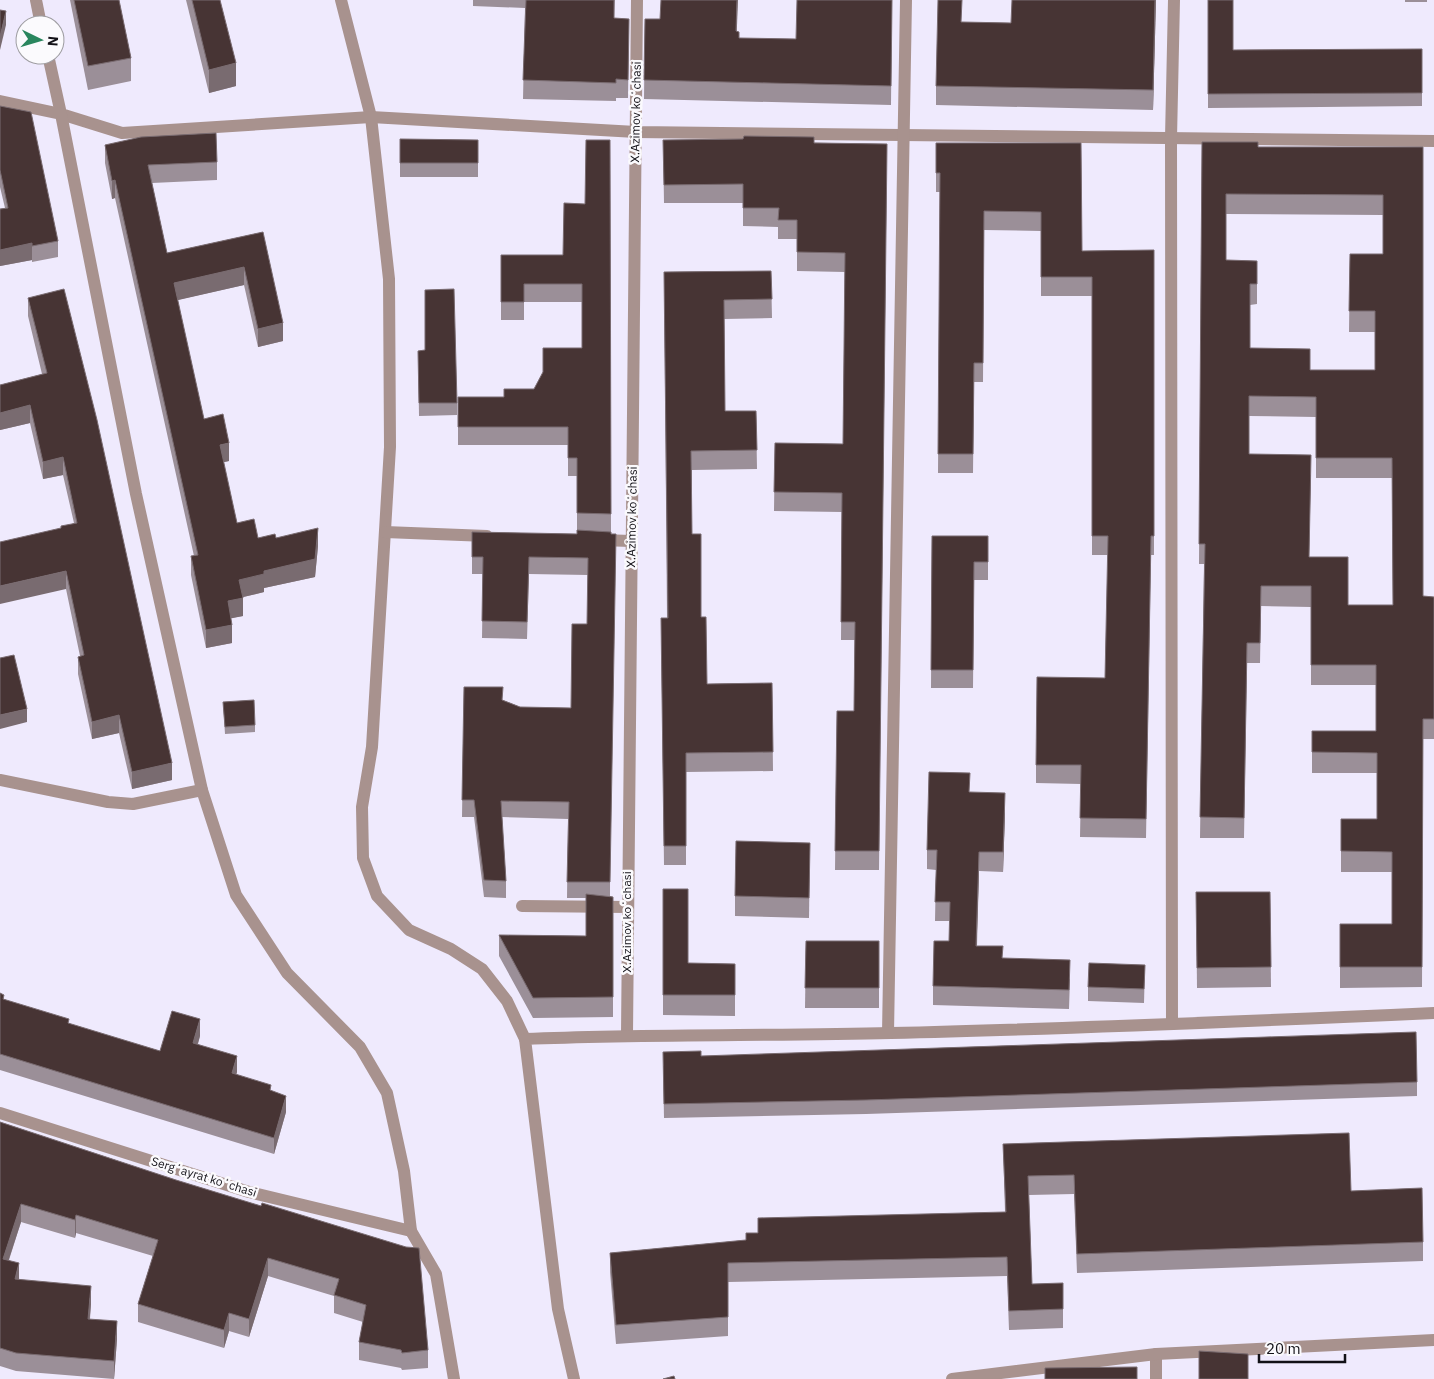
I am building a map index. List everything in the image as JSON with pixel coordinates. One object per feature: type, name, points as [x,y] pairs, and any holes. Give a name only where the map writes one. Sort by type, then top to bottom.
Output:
[{"type":"street","points":[[36,0],[39,15]]},
{"type":"street","points":[[341,0],[371,117],[389,279],[390,447],[372,747],[362,807],[363,858],[377,896],[409,930],[451,949],[482,969],[507,1001],[525,1039],[558,1309],[574,1379]]},
{"type":"street","name":"X.Azimov koʻchasi","points":[[627,1034],[637,0]]},
{"type":"street","points":[[888,1033],[902,135],[906,0]]},
{"type":"street","points":[[1172,1024],[1171,138],[1174,0]]},
{"type":"street","points":[[50,65],[136,494],[202,790],[236,895],[287,973],[360,1047],[387,1093],[404,1171],[411,1231],[436,1274],[454,1379]]},
{"type":"street","points":[[0,101],[61,114],[122,132],[371,117],[636,132],[1434,141]]},
{"type":"street","points":[[385,532],[503,536]]},
{"type":"street","points":[[592,540],[631,541]]},
{"type":"street","points":[[0,780],[108,802],[132,804],[202,790]]},
{"type":"street","points":[[522,906],[627,907]]},
{"type":"street","points":[[525,1039],[627,1034],[888,1033],[1172,1024],[1434,1012]]},
{"type":"street","name":"Sergʻayrat koʻchasi","points":[[0,1113],[249,1192],[411,1231]]},
{"type":"street","points":[[952,1379],[1156,1354],[1434,1340]]},
{"type":"street","points":[[1156,1354],[1156,1379]]},
{"type":"building","points":[[74,0],[119,0],[131,58],[88,66]]},
{"type":"building","points":[[192,0],[220,0],[236,63],[209,70]]},
{"type":"building","points":[[526,0],[614,0],[614,18],[629,19],[628,80],[616,79],[616,83],[523,80]]},
{"type":"building","points":[[661,0],[737,0],[736,31],[739,32],[739,38],[796,39],[797,0],[892,0],[891,86],[644,80],[645,19],[660,19]]},
{"type":"building","points":[[938,0],[962,0],[961,22],[1011,23],[1012,0],[1155,0],[1153,90],[936,86]]},
{"type":"building","points":[[1208,0],[1233,0],[1233,50],[1422,49],[1422,93],[1208,94]]},
{"type":"building","points":[[0,10],[6,11],[0,37]]},
{"type":"building","points":[[0,106],[31,112],[58,241],[32,246],[32,243],[0,250],[0,209],[8,208],[0,170]]},
{"type":"building","points":[[216,133],[217,162],[148,165],[167,253],[263,232],[283,323],[258,329],[244,267],[174,283],[204,419],[223,414],[229,443],[220,445],[237,523],[254,519],[258,538],[275,534],[276,538],[318,528],[315,559],[264,571],[264,574],[239,580],[243,598],[228,601],[232,625],[206,630],[191,556],[198,555],[115,180],[112,181],[105,145],[141,137]]},
{"type":"building","points":[[744,136],[814,137],[814,143],[887,144],[879,851],[835,851],[837,711],[854,711],[855,622],[841,622],[842,493],[774,492],[775,443],[843,444],[845,253],[797,252],[797,220],[778,220],[779,208],[743,208],[743,184],[664,185],[663,140],[743,139]]},
{"type":"building","points":[[400,139],[478,140],[478,163],[400,163]]},
{"type":"building","points":[[586,140],[610,140],[611,514],[577,513],[577,458],[568,458],[568,427],[458,427],[458,397],[504,397],[504,389],[534,389],[543,372],[543,348],[582,348],[582,284],[524,284],[524,302],[501,302],[501,255],[563,255],[564,203],[585,204]]},
{"type":"building","points":[[1202,142],[1258,142],[1258,147],[1423,147],[1423,596],[1434,597],[1434,719],[1423,719],[1422,967],[1340,967],[1340,924],[1392,924],[1392,852],[1341,851],[1341,819],[1377,819],[1377,753],[1312,752],[1312,731],[1376,731],[1376,665],[1311,665],[1311,586],[1261,586],[1260,643],[1247,643],[1244,818],[1200,817],[1205,544],[1199,544]],"holes":[[[1226,194],[1383,195],[1383,254],[1350,254],[1349,311],[1375,311],[1375,370],[1310,370],[1310,349],[1250,348],[1250,284],[1257,284],[1257,261],[1226,260]],[[1249,396],[1316,397],[1316,458],[1392,458],[1393,605],[1348,605],[1348,557],[1309,557],[1311,455],[1249,454]]]},
{"type":"building","points":[[936,143],[1081,143],[1082,251],[1154,250],[1154,536],[1151,536],[1146,819],[1080,818],[1081,765],[1036,765],[1037,677],[1105,678],[1108,536],[1092,536],[1092,277],[1041,277],[1041,212],[984,211],[983,363],[974,363],[973,454],[938,454],[940,173],[936,173]]},
{"type":"building","points":[[771,271],[772,299],[724,300],[725,411],[756,411],[757,450],[691,451],[692,534],[701,534],[701,617],[706,617],[707,684],[772,683],[773,752],[686,753],[686,846],[664,846],[661,618],[668,618],[664,272]]},
{"type":"building","points":[[64,289],[97,420],[172,763],[132,772],[119,715],[92,722],[78,657],[84,655],[66,571],[0,586],[0,542],[77,523],[63,457],[43,462],[30,405],[0,413],[0,385],[47,373],[28,298]]},
{"type":"building","points":[[454,289],[457,403],[419,403],[418,351],[425,350],[425,290]]},
{"type":"building","points":[[577,530],[616,534],[610,882],[567,882],[569,802],[501,801],[506,881],[484,880],[474,800],[462,800],[464,687],[503,687],[502,700],[520,707],[571,708],[572,624],[587,624],[588,558],[529,557],[527,622],[482,621],[483,557],[472,557],[472,532],[577,534]]},
{"type":"building","points":[[932,536],[988,536],[988,562],[974,562],[973,670],[931,670]]},
{"type":"building","points":[[14,655],[27,709],[0,715],[0,658]]},
{"type":"building","points":[[254,700],[255,725],[225,727],[223,702]]},
{"type":"building","points":[[929,772],[970,773],[969,792],[1005,793],[1003,852],[979,852],[976,946],[1003,946],[1002,958],[1070,960],[1069,990],[933,986],[934,941],[949,941],[950,902],[935,902],[937,850],[927,850]]},
{"type":"building","points":[[736,841],[810,843],[809,898],[735,896]]},
{"type":"building","points":[[663,889],[688,889],[688,963],[735,964],[735,995],[663,995]]},
{"type":"building","points":[[1196,892],[1270,892],[1271,967],[1197,968]]},
{"type":"building","points":[[586,894],[613,897],[613,997],[533,998],[499,935],[586,936]]},
{"type":"building","points":[[806,941],[879,941],[879,988],[805,988]]},
{"type":"building","points":[[1089,963],[1145,965],[1144,989],[1088,987]]},
{"type":"building","points":[[0,993],[4,995],[3,999],[69,1019],[68,1023],[160,1051],[172,1011],[200,1019],[193,1043],[237,1056],[232,1073],[271,1085],[270,1090],[286,1096],[274,1138],[0,1054]]},
{"type":"building","points":[[1416,1032],[1417,1082],[866,1100],[664,1104],[663,1052],[701,1051],[701,1056]]},
{"type":"building","points":[[0,1122],[261,1206],[262,1203],[406,1247],[419,1248],[428,1350],[402,1353],[401,1350],[359,1342],[366,1305],[334,1295],[339,1279],[268,1258],[249,1319],[229,1313],[224,1330],[138,1304],[158,1240],[76,1215],[75,1220],[21,1204],[3,1259],[19,1263],[15,1279],[91,1286],[88,1319],[117,1321],[114,1361],[16,1353],[0,1348]]},
{"type":"building","points":[[1349,1133],[1351,1191],[1422,1188],[1423,1242],[1077,1254],[1074,1175],[1028,1176],[1032,1284],[1063,1283],[1063,1309],[1009,1311],[1007,1257],[728,1263],[728,1317],[616,1325],[610,1253],[746,1240],[746,1233],[758,1233],[758,1218],[1006,1212],[1003,1144]]},
{"type":"building","points":[[1199,1351],[1248,1354],[1248,1379],[1199,1379]]},
{"type":"building","points":[[1137,1367],[1137,1379],[1045,1379],[1045,1368]]},
{"type":"building","points":[[674,1376],[675,1379],[663,1379]]}]
